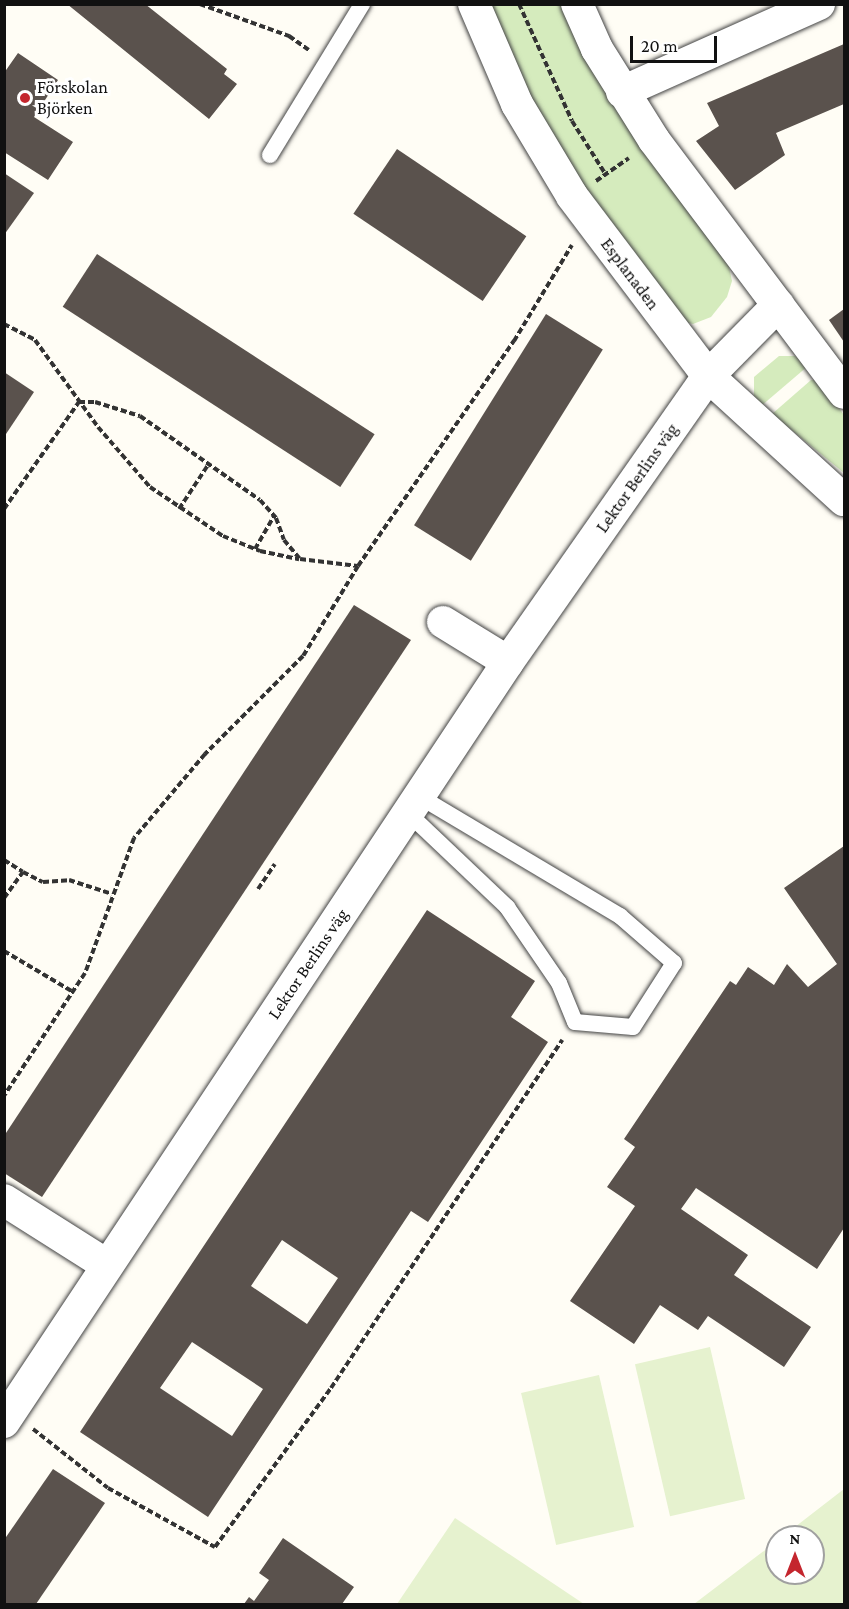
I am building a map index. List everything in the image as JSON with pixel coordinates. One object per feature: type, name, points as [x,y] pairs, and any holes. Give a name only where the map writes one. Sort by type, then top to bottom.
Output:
[{"type":"street","name":"Esplanaden","points":[[474,4],[517,104],[580,206],[708,376],[844,500]]},
{"type":"street","points":[[577,4],[622,92],[654,140],[844,393]]},
{"type":"street","points":[[622,92],[819,4]]},
{"type":"street","name":"Lektor Berlins väg","points":[[8,1417],[508,662],[708,376],[778,305]]},
{"type":"street","points":[[443,622],[508,662]]},
{"type":"street","points":[[4,1200],[107,1265]]},
{"type":"lane","points":[[270,155],[325,60],[362,4]]},
{"type":"lane","points":[[414,805],[620,916],[674,963],[633,1027],[575,1022],[559,983],[507,907],[414,805]]},
{"type":"path","points":[[200,4],[289,36],[325,60]]},
{"type":"path","points":[[519,4],[572,121],[606,175]]},
{"type":"path","points":[[4,1096],[74,993],[85,973],[134,838],[205,754],[303,656],[358,566],[514,341],[580,206],[606,175],[654,140]]},
{"type":"path","points":[[4,324],[35,340],[79,402],[150,488],[179,509],[223,536],[255,549],[300,559],[358,566]]},
{"type":"path","points":[[79,402],[94,402],[140,416],[260,501],[274,516],[284,540],[300,559]]},
{"type":"path","points":[[4,509],[79,402]]},
{"type":"path","points":[[179,509],[208,465]]},
{"type":"path","points":[[255,549],[274,516]]},
{"type":"path","points":[[4,860],[43,882],[69,880],[112,894]]},
{"type":"path","points":[[258,889],[275,864]]},
{"type":"path","points":[[4,898],[23,872]]},
{"type":"path","points":[[4,951],[74,993]]},
{"type":"path","points":[[8,1417],[108,1488],[215,1547],[331,1388],[575,1022]]},
{"type":"green space","points":[[485,5],[565,5],[728,262],[732,281],[727,297],[711,317],[693,324],[680,321],[638,268],[534,111]]},
{"type":"green space","points":[[779,356],[795,356],[808,366],[761,406],[754,398],[754,377]]},
{"type":"green space","points":[[811,380],[819,380],[844,415],[844,473],[772,414]]},
{"type":"green space","points":[[710,1347],[745,1499],[670,1516],[635,1364]]},
{"type":"green space","points":[[599,1375],[634,1527],[556,1545],[521,1393]]},
{"type":"green space","points":[[844,1489],[844,1604],[694,1604],[765,1550],[765,1585],[825,1585],[825,1525],[798,1525]]},
{"type":"green space","points":[[455,1518],[584,1604],[397,1604]]},
{"type":"building","points":[[67,4],[145,4],[227,69],[224,74],[237,84],[209,119]]},
{"type":"building","points":[[844,44],[844,104],[776,133],[785,155],[735,190],[696,141],[719,126],[707,103]]},
{"type":"building","name":"Förskolan Björken","points":[[18,53],[58,80],[34,117],[73,142],[48,180],[4,152],[4,73]]},
{"type":"building","points":[[397,149],[526,236],[483,301],[353,214]]},
{"type":"building","points":[[4,173],[34,193],[4,235]]},
{"type":"building","points":[[97,254],[375,434],[340,487],[63,307]]},
{"type":"building","points":[[844,309],[844,342],[829,320]]},
{"type":"building","points":[[546,314],[603,350],[471,561],[414,525]]},
{"type":"building","points":[[4,372],[34,392],[4,437]]},
{"type":"building","points":[[354,605],[411,640],[42,1197],[4,1173],[4,1136]]},
{"type":"building","points":[[844,846],[844,1228],[817,1269],[696,1188],[681,1209],[748,1255],[734,1275],[811,1327],[784,1367],[708,1316],[698,1330],[660,1305],[634,1344],[570,1301],[635,1206],[607,1187],[635,1147],[624,1139],[730,981],[736,985],[748,967],[774,985],[787,964],[808,987],[837,964],[784,888]]},
{"type":"building","points":[[427,910],[535,981],[511,1017],[548,1042],[428,1222],[411,1211],[208,1517],[80,1432]],"holes":[[[282,1240],[338,1278],[307,1324],[251,1286]],[[192,1342],[263,1389],[232,1436],[160,1388]]]},
{"type":"building","points":[[53,1469],[105,1503],[36,1604],[4,1604],[4,1540]]},
{"type":"building","points":[[283,1538],[354,1587],[342,1604],[244,1604],[249,1597],[254,1601],[269,1580],[259,1573]]},
{"type":"place","name":"Förskolan Björken","points":[[25,98]]}]
